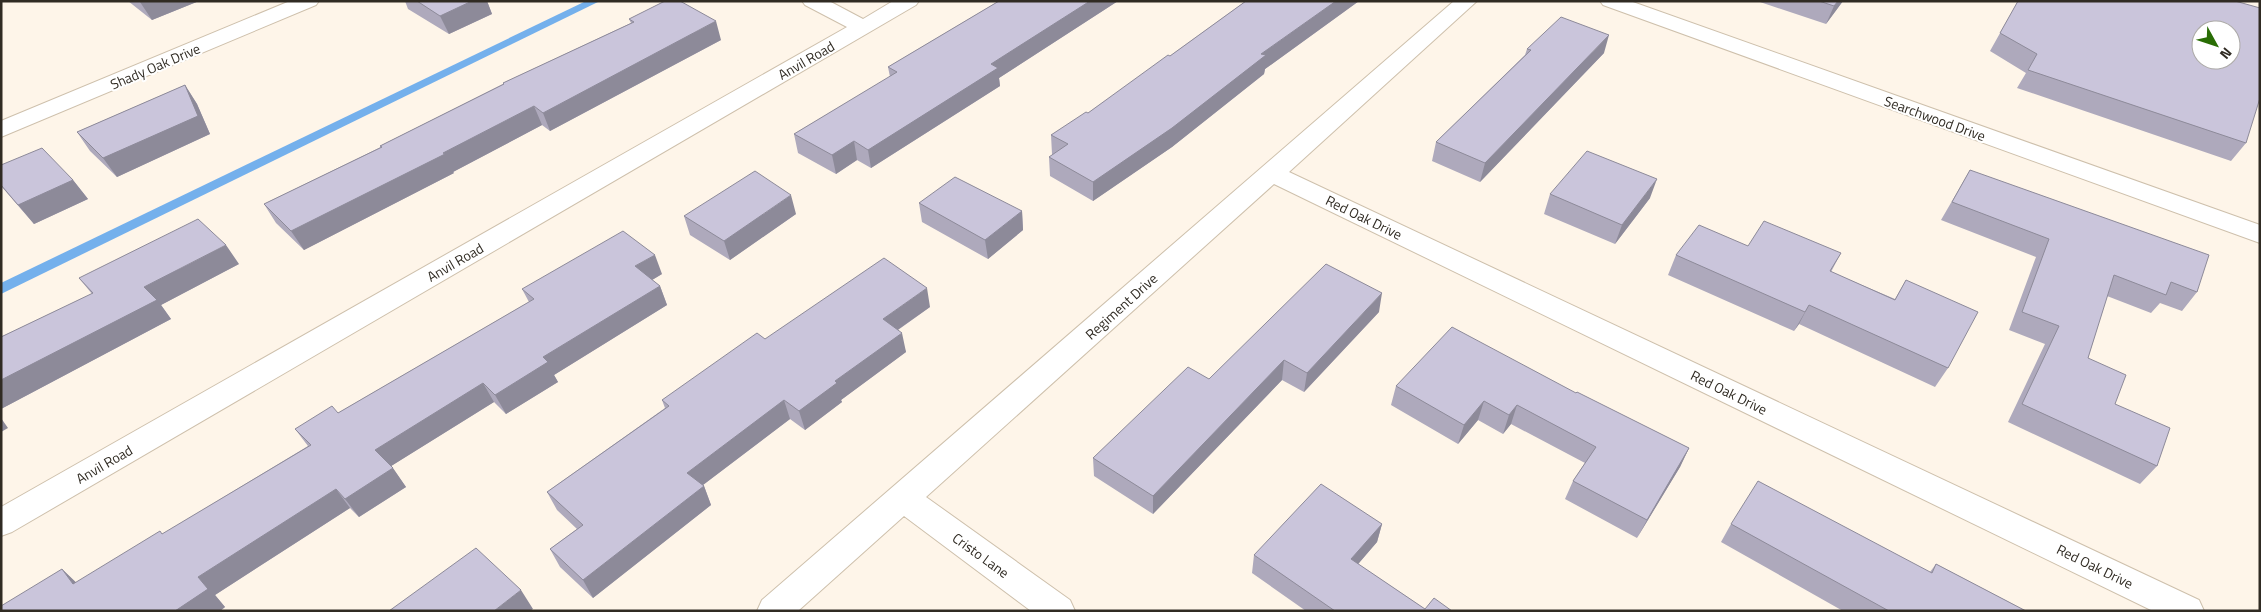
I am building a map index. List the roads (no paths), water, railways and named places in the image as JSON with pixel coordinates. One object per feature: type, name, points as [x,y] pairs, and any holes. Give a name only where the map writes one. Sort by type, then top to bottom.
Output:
[{"type":"street","name":"Shady Oak Drive","points":[[1,130],[309,1]]},
{"type":"street","points":[[812,1],[863,27]]},
{"type":"street","name":"Anvil Road","points":[[1,523],[909,1]]},
{"type":"street","name":"Regiment Drive","points":[[774,611],[1467,1]]},
{"type":"street","name":"Searchwood Drive","points":[[1610,1],[2260,234]]},
{"type":"street","name":"Red Oak Drive","points":[[1271,173],[2187,611]]},
{"type":"street","name":"Cristo Lane","points":[[904,498],[1058,611]]},
{"type":"waterway","points":[[1,289],[595,1]]}]
